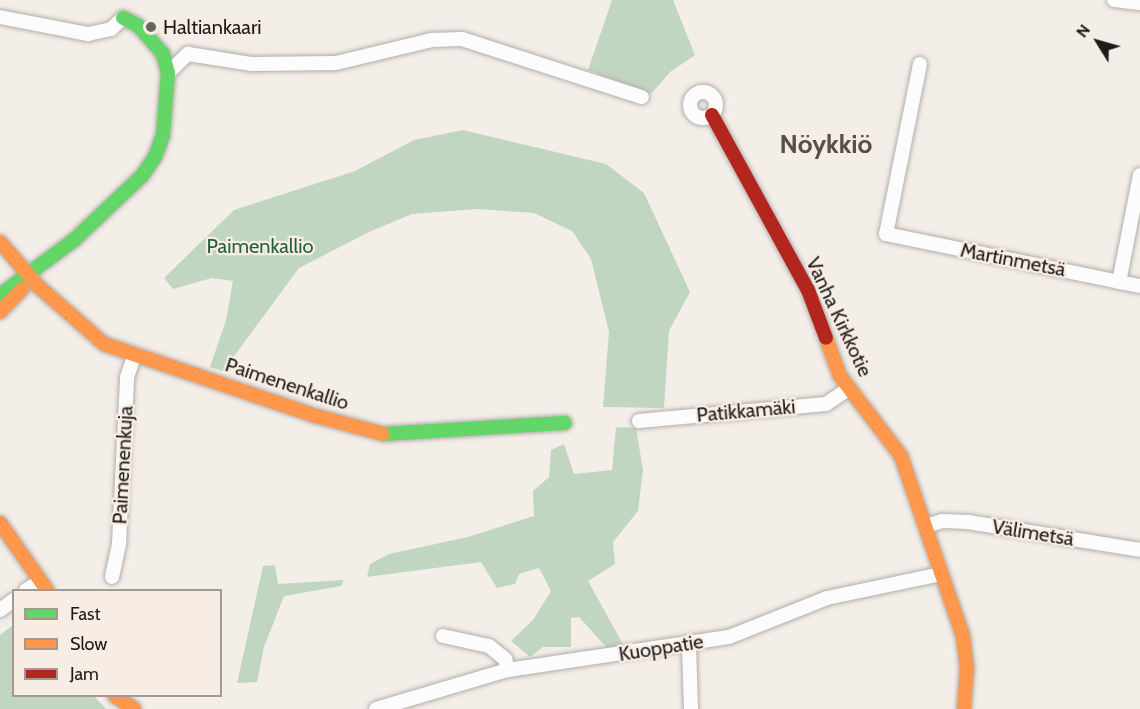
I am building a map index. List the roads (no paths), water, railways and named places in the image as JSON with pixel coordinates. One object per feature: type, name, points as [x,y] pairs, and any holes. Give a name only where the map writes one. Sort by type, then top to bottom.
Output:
[{"type":"street","points":[[1114,0],[1140,3]]},
{"type":"street","points":[[0,17],[88,34],[111,29],[123,18],[124,2]]},
{"type":"street","points":[[0,295],[74,240],[149,167],[161,144],[170,83],[163,54],[138,26],[123,18]]},
{"type":"street","points":[[168,73],[188,54],[252,64],[336,63],[432,40],[462,39],[642,97]]},
{"type":"street","name":"Martinmetsä","points":[[920,64],[886,234],[1140,286]]},
{"type":"street","name":"Vanha Kirkkotie","points":[[711,115],[808,290],[848,388],[895,445],[926,526],[963,636],[967,667],[964,709]]},
{"type":"street","points":[[1119,282],[1140,175]]},
{"type":"street","name":"Paimenenkallio","points":[[0,242],[28,275],[95,338],[111,348],[135,354],[316,416],[388,435],[565,423]]},
{"type":"street","points":[[0,312],[21,292],[28,275]]},
{"type":"street","name":"Paimenenkuja","points":[[112,577],[119,543],[127,377],[135,354]]},
{"type":"street","name":"Patikkamäki","points":[[639,421],[826,404],[848,388]]},
{"type":"street","name":"Välimetsä","points":[[926,526],[942,521],[968,522],[1140,550]]},
{"type":"street","points":[[0,523],[44,586]]},
{"type":"street","points":[[0,544],[26,589]]},
{"type":"street","name":"Kuoppatie","points":[[376,709],[508,670],[690,645],[729,637],[827,598],[941,574]]},
{"type":"street","points":[[443,636],[489,646],[505,659],[508,670]]},
{"type":"street","points":[[690,645],[691,709]]},
{"type":"street","points":[[116,697],[134,709]]},
{"type":"place","name":"Haltiankaari","points":[[151,27]]},
{"type":"district","name":"Nöykkiö","points":[[826,145]]},
{"type":"park label","name":"Paimenkallio","points":[[260,246]]}]
